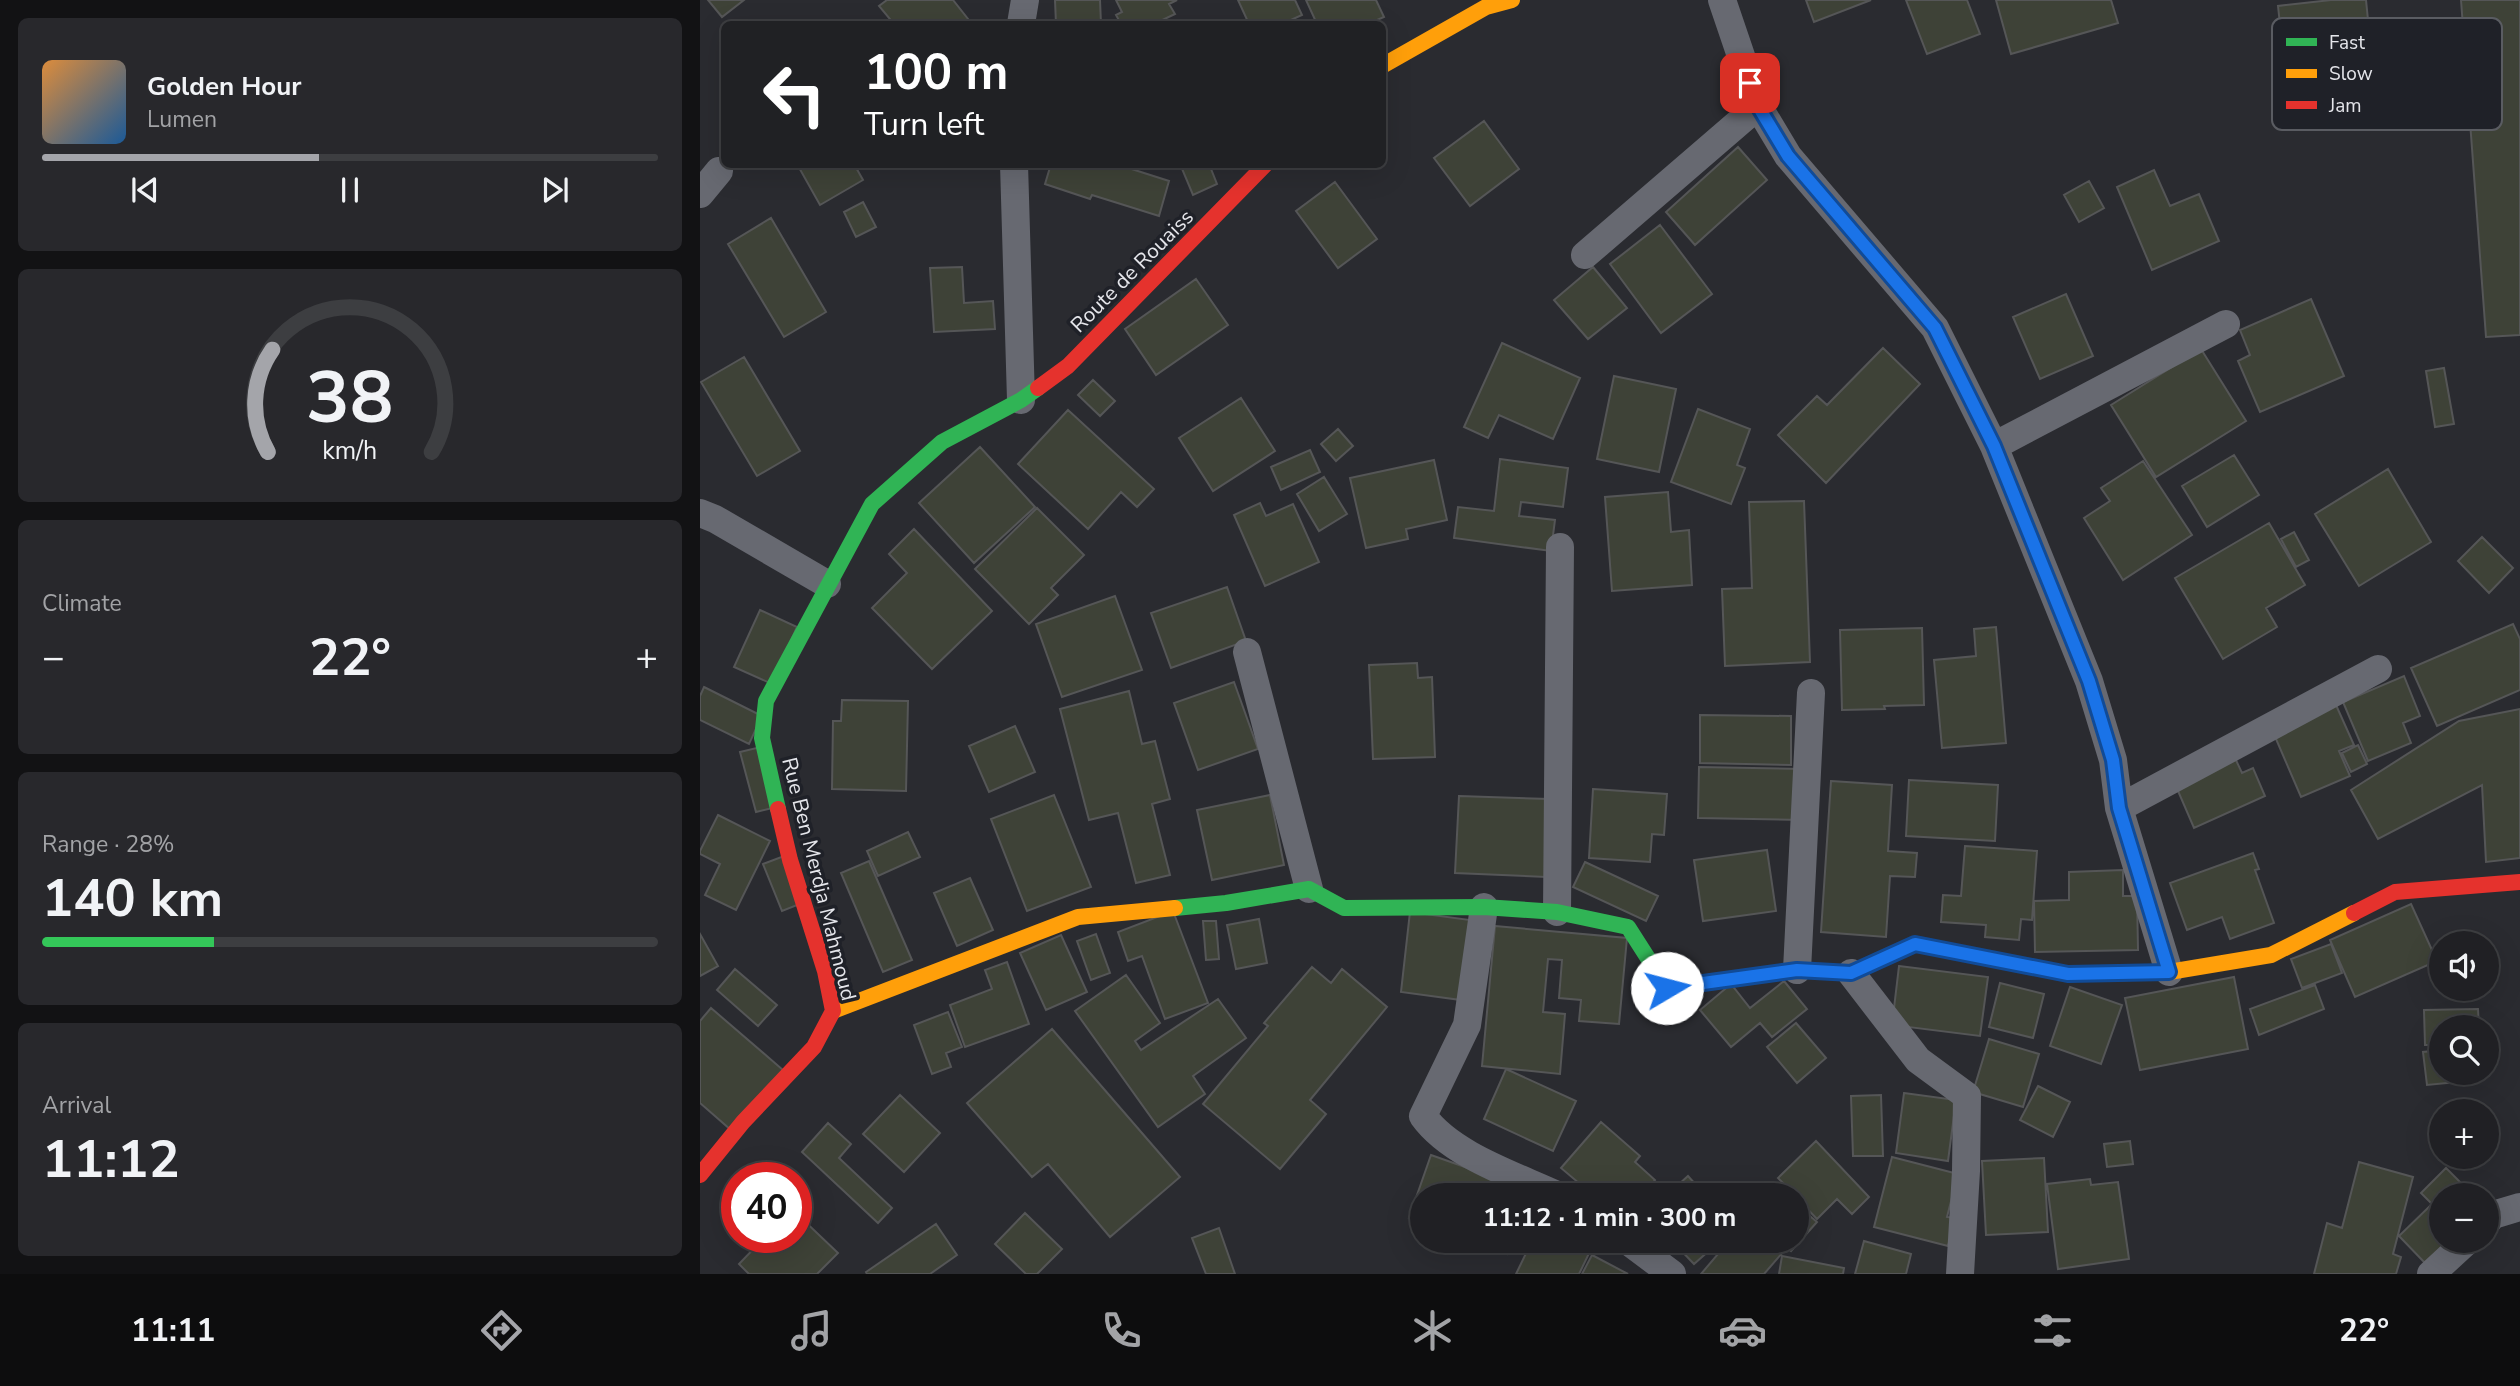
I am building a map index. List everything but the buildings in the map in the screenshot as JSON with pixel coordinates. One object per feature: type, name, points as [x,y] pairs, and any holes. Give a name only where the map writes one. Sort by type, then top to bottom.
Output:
[{"type":"street","points":[[1022,21],[1025,0]]},
{"type":"street","points":[[1386,64],[1486,7],[1512,0]]},
{"type":"street","points":[[1722,0],[1758,106],[1788,156],[1935,328],[1994,446],[2089,681],[2113,760],[2119,808],[2169,972]]},
{"type":"street","points":[[1585,255],[1758,106]]},
{"type":"street","points":[[1014,168],[1021,400]]},
{"type":"street","name":"Route de Rouaiss","points":[[1021,400],[1068,366],[1262,168]]},
{"type":"street","points":[[700,194],[719,171]]},
{"type":"street","points":[[1994,446],[2226,324]]},
{"type":"street","name":"Rue Ben Merdja Mahmoud","points":[[700,1175],[743,1122],[814,1047],[833,1011],[825,971],[790,860],[762,738],[766,701],[872,504],[942,442],[1021,400]]},
{"type":"street","points":[[700,494],[708,516],[827,584]]},
{"type":"street","points":[[1558,912],[1560,547]]},
{"type":"street","points":[[1247,652],[1309,888]]},
{"type":"street","points":[[2119,808],[2378,669]]},
{"type":"street","points":[[1797,970],[1811,692]]},
{"type":"street","points":[[833,1011],[1077,916],[1226,903],[1309,888],[1344,908],[1484,907],[1558,912],[1628,927],[1667,988],[1797,970],[1851,973],[1915,944],[2068,974],[2169,972],[2271,955],[2395,892],[2520,882]]},
{"type":"street","points":[[1484,907],[1467,1024],[1423,1116],[1432,1130],[1459,1149],[1532,1183]]},
{"type":"street","points":[[1851,973],[1919,1060],[1967,1096],[1960,1274]]},
{"type":"street","points":[[2499,1213],[2520,1207]]},
{"type":"street","points":[[1644,1253],[1672,1274]]},
{"type":"street","points":[[2431,1274],[2453,1253]]},
{"type":"traffic: fast","points":[[778,809],[762,738],[766,701],[872,504],[942,442],[1021,400],[1038,388]]},
{"type":"traffic: fast","points":[[1175,908],[1226,903],[1309,889],[1344,908],[1484,907],[1557,912],[1628,927],[1667,988],[1686,985]]},
{"type":"traffic: slow","points":[[1386,64],[1486,7],[1512,0]]},
{"type":"traffic: slow","points":[[833,1011],[1078,917],[1175,908]]},
{"type":"traffic: slow","points":[[2090,974],[2169,972],[2271,955],[2354,913]]},
{"type":"traffic: jam","points":[[1038,388],[1068,366],[1262,168]]},
{"type":"traffic: jam","points":[[700,1175],[743,1122],[814,1047],[833,1011],[825,971],[790,860],[778,809]]},
{"type":"traffic: jam","points":[[2354,913],[2395,892],[2520,882]]},
{"type":"traffic: jam","points":[[1686,985],[1797,970],[1851,973],[1915,944],[2068,974],[2090,974]]},
{"type":"route","points":[[1667,988],[1797,970],[1851,973],[1915,944],[2068,974],[2169,972],[2119,808],[2113,760],[2089,681],[1994,446],[1935,328],[1788,156],[1758,106],[1750,83]]}]
